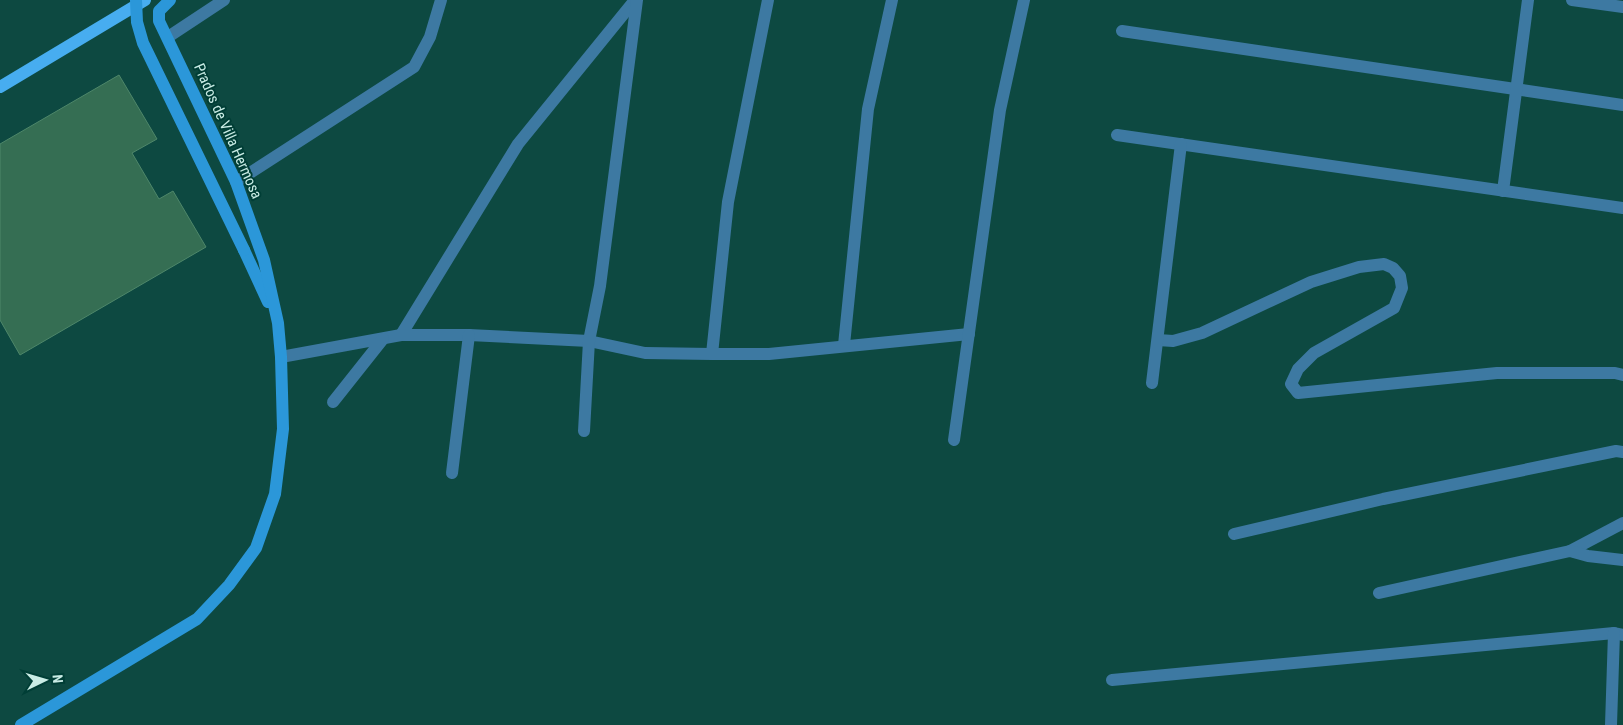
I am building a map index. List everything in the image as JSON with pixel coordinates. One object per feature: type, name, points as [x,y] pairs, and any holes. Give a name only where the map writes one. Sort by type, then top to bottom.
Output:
[{"type":"main road","points":[[136,0],[137,22],[143,42],[278,323]]},
{"type":"main road","points":[[0,87],[144,0]]},
{"type":"main road","name":"Prados de Villa Hermosa","points":[[21,725],[197,619],[229,585],[256,548],[275,494],[283,429],[278,323],[264,260],[236,182],[159,21],[158,11],[170,0]]},
{"type":"street","points":[[168,37],[224,0]]},
{"type":"street","points":[[236,182],[414,67],[430,37],[441,0]]},
{"type":"street","points":[[401,335],[518,144],[636,0]]},
{"type":"street","points":[[584,431],[589,342],[600,286],[636,0]]},
{"type":"street","points":[[712,354],[728,202],[768,0]]},
{"type":"street","points":[[844,345],[868,109],[892,0]]},
{"type":"street","points":[[954,440],[1000,110],[1024,0]]},
{"type":"street","points":[[1503,191],[1528,0]]},
{"type":"street","points":[[1572,0],[1623,7]]},
{"type":"street","points":[[1122,32],[1623,105]]},
{"type":"street","points":[[1117,135],[1623,208]]},
{"type":"street","points":[[1152,383],[1181,144]]},
{"type":"street","points":[[1158,340],[1172,341],[1202,333],[1311,282],[1359,267],[1384,264],[1393,268],[1400,276],[1402,288],[1394,308],[1314,353],[1293,376],[1291,384],[1298,393],[1497,373],[1615,373],[1623,375]]},
{"type":"street","points":[[281,357],[401,335],[469,335],[589,342],[645,353],[769,354],[969,334]]},
{"type":"street","points":[[452,473],[469,335]]},
{"type":"street","points":[[333,402],[383,339]]},
{"type":"street","points":[[1234,534],[1383,499],[1616,451],[1623,452]]},
{"type":"street","points":[[1379,593],[1570,551],[1623,523]]},
{"type":"street","points":[[1570,551],[1588,556],[1623,560]]},
{"type":"street","points":[[1112,680],[1619,634],[1611,725]]},
{"type":"building","points":[[119,75],[157,139],[132,153],[159,199],[173,191],[206,247],[20,355],[0,320],[0,144]]}]
